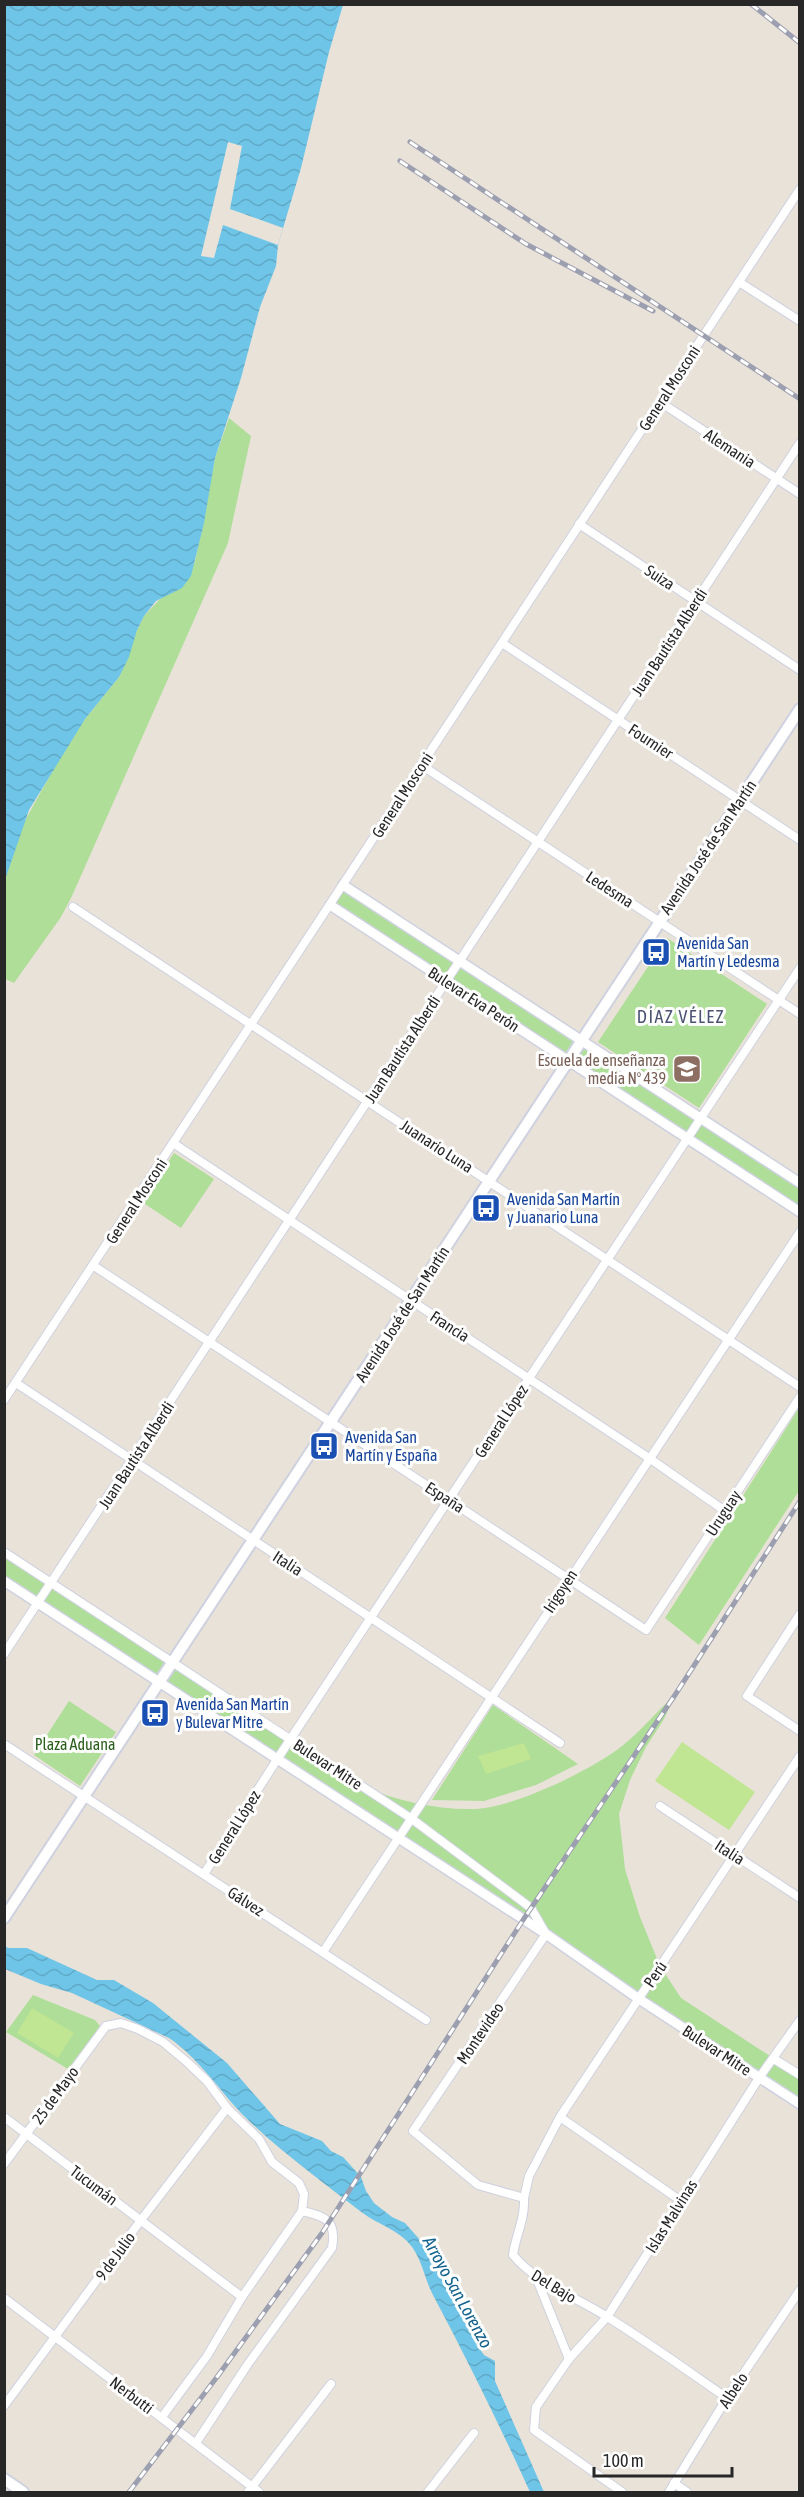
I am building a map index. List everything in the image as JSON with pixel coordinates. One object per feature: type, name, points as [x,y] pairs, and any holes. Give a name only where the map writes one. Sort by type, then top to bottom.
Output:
[{"type":"main road","name":"Avenida José de San Martín","points":[[5,1918],[800,710]]},
{"type":"main road","points":[[4,2479],[22,2493]]},
{"type":"street","name":"General Mosconi","points":[[4,1400],[800,189]]},
{"type":"street","points":[[739,282],[800,321]]},
{"type":"street","name":"Alemania","points":[[660,402],[800,494]]},
{"type":"street","name":"Juan Bautista Alberdi","points":[[4,1654],[800,443]]},
{"type":"street","name":"Suiza","points":[[579,524],[800,670]]},
{"type":"street","name":"Fournier","points":[[502,643],[800,840]]},
{"type":"street","name":"Ledesma","points":[[421,765],[800,1014]]},
{"type":"street","name":"Bulevar Eva Perón","points":[[343,885],[800,1183]]},
{"type":"street","name":"Bulevar Eva Perón","points":[[330,905],[800,1212]]},
{"type":"street","name":"Juanario Luna","points":[[73,907],[800,1387]]},
{"type":"street","name":"General López","points":[[204,1874],[278,1758],[800,968]]},
{"type":"street","name":"Francia","points":[[173,1143],[529,1378],[725,1511]]},
{"type":"street","name":"Irigoyen","points":[[323,1952],[800,1232]]},
{"type":"street","name":"España","points":[[94,1266],[646,1630]]},
{"type":"street","name":"Italia","points":[[16,1383],[560,1743]]},
{"type":"street","name":"Uruguay","points":[[646,1630],[800,1396]]},
{"type":"street","name":"Bulevar Mitre","points":[[4,1552],[412,1819],[531,1908],[546,1934]]},
{"type":"street","name":"Bulevar Mitre","points":[[4,1581],[399,1837],[546,1934],[639,1999],[800,2104]]},
{"type":"street","points":[[800,1614],[747,1696],[800,1731]]},
{"type":"street","name":"Gálvez","points":[[4,1744],[426,2020]]},
{"type":"street","name":"Perú","points":[[524,2198],[529,2176],[560,2118],[800,1756]]},
{"type":"street","name":"Italia","points":[[660,1806],[800,1898]]},
{"type":"street","name":"Montevideo","points":[[524,2198],[478,2185],[413,2132],[546,1934]]},
{"type":"street","name":"Islas Malvinas","points":[[622,2493],[534,2430],[536,2407],[569,2359],[607,2317],[759,2078],[800,2020]]},
{"type":"street","name":"25 de Mayo","points":[[4,2164],[106,2026],[121,2022],[163,2042],[207,2081],[227,2108]]},
{"type":"street","name":"Bulevar Mitre","points":[[774,2059],[800,2075]]},
{"type":"street","points":[[162,2417],[207,2356],[242,2297],[302,2211],[304,2194],[299,2183],[272,2162],[259,2139],[227,2108]]},
{"type":"street","name":"9 de Julio","points":[[4,2406],[227,2108]]},
{"type":"street","name":"Tucumán","points":[[4,2117],[242,2297]]},
{"type":"street","points":[[560,2118],[681,2200]]},
{"type":"street","name":"Del Bajo","points":[[524,2198],[525,2216],[515,2240],[513,2255],[522,2266],[536,2277],[607,2317],[727,2398]]},
{"type":"street","points":[[196,2443],[248,2364],[332,2248],[333,2225],[323,2217],[302,2211]]},
{"type":"street","points":[[536,2277],[569,2359]]},
{"type":"street","name":"Albelo","points":[[669,2493],[727,2398],[800,2289]]},
{"type":"street","name":"Nerbutti","points":[[4,2298],[196,2443],[250,2490],[259,2493]]},
{"type":"street","points":[[250,2490],[331,2384]]},
{"type":"street","points":[[428,2493],[474,2433]]},
{"type":"street","points":[[674,2483],[687,2493]]},
{"type":"green space","points":[[229,418],[251,436],[228,543],[72,896],[61,917],[14,983],[5,979],[5,880],[22,826],[64,750],[85,719],[119,677],[144,616],[195,562],[215,458]]},
{"type":"green space","points":[[343,885],[799,1183],[799,1212],[330,905]]},
{"type":"green space","points":[[667,938],[767,1004],[699,1108],[598,1042]]},
{"type":"green space","points":[[174,1153],[214,1179],[181,1228],[142,1202]]},
{"type":"green space","points":[[799,1408],[799,1491],[699,1645],[665,1618]]},
{"type":"green space","points":[[4,1552],[363,1787],[418,1804],[461,1809],[491,1807],[552,1786],[609,1756],[636,1734],[675,1695],[630,1780],[619,1814],[625,1869],[640,1917],[660,1966],[681,1998],[799,2075],[799,2104],[5,1581]]},
{"type":"green space","name":"Plaza Aduana","points":[[69,1701],[116,1732],[80,1786],[34,1755]]},
{"type":"green space","points":[[493,1705],[578,1764],[536,1785],[484,1801],[432,1800]]},
{"type":"green space","points":[[682,1742],[755,1792],[729,1830],[655,1781]]},
{"type":"green space","points":[[524,1743],[531,1759],[486,1774],[478,1756]]},
{"type":"green space","points":[[33,1995],[95,2020],[100,2026],[68,2069],[6,2032]]},
{"type":"green space","points":[[32,2008],[74,2033],[58,2058],[17,2033]]},
{"type":"water","points":[[5,5],[343,5],[329,52],[301,168],[278,245],[276,266],[260,307],[241,378],[215,458],[204,523],[191,576],[182,588],[156,601],[144,616],[119,677],[85,719],[29,810],[5,880]]},
{"type":"water","name":"Arroyo San Lorenzo","points":[[5,1946],[27,1948],[97,1980],[114,1980],[153,2003],[227,2063],[280,2124],[322,2141],[331,2151],[343,2157],[361,2177],[374,2203],[392,2217],[405,2223],[421,2241],[430,2260],[455,2297],[479,2348],[484,2355],[495,2361],[495,2381],[544,2492],[530,2492],[484,2394],[431,2291],[419,2259],[407,2241],[360,2211],[269,2139],[241,2113],[198,2064],[169,2038],[72,1993],[41,1984],[5,1969]]},
{"type":"pier","points":[[228,142],[242,146],[230,209],[283,228],[278,245],[223,225],[214,258],[201,256]]},
{"type":"railway","points":[[751,4],[800,43]]},
{"type":"railway","points":[[410,142],[800,399]]},
{"type":"railway","points":[[400,161],[526,244],[653,311]]},
{"type":"railway","points":[[129,2492],[217,2377],[322,2233],[523,1920],[675,1695],[800,1501]]},
{"type":"place","name":"Avenida San Martín y Ledesma","points":[[656,952]]},
{"type":"place","name":"Escuela de enseñanza media N° 439","points":[[687,1069]]},
{"type":"place","name":"Avenida San Martín y Juanario Luna","points":[[486,1208]]},
{"type":"place","name":"Avenida San Martín y España","points":[[324,1446]]},
{"type":"place","name":"Avenida San Martín y Bulevar Mitre","points":[[155,1713]]},
{"type":"district","name":"DÍAZ VÉLEZ","points":[[681,1016]]}]
